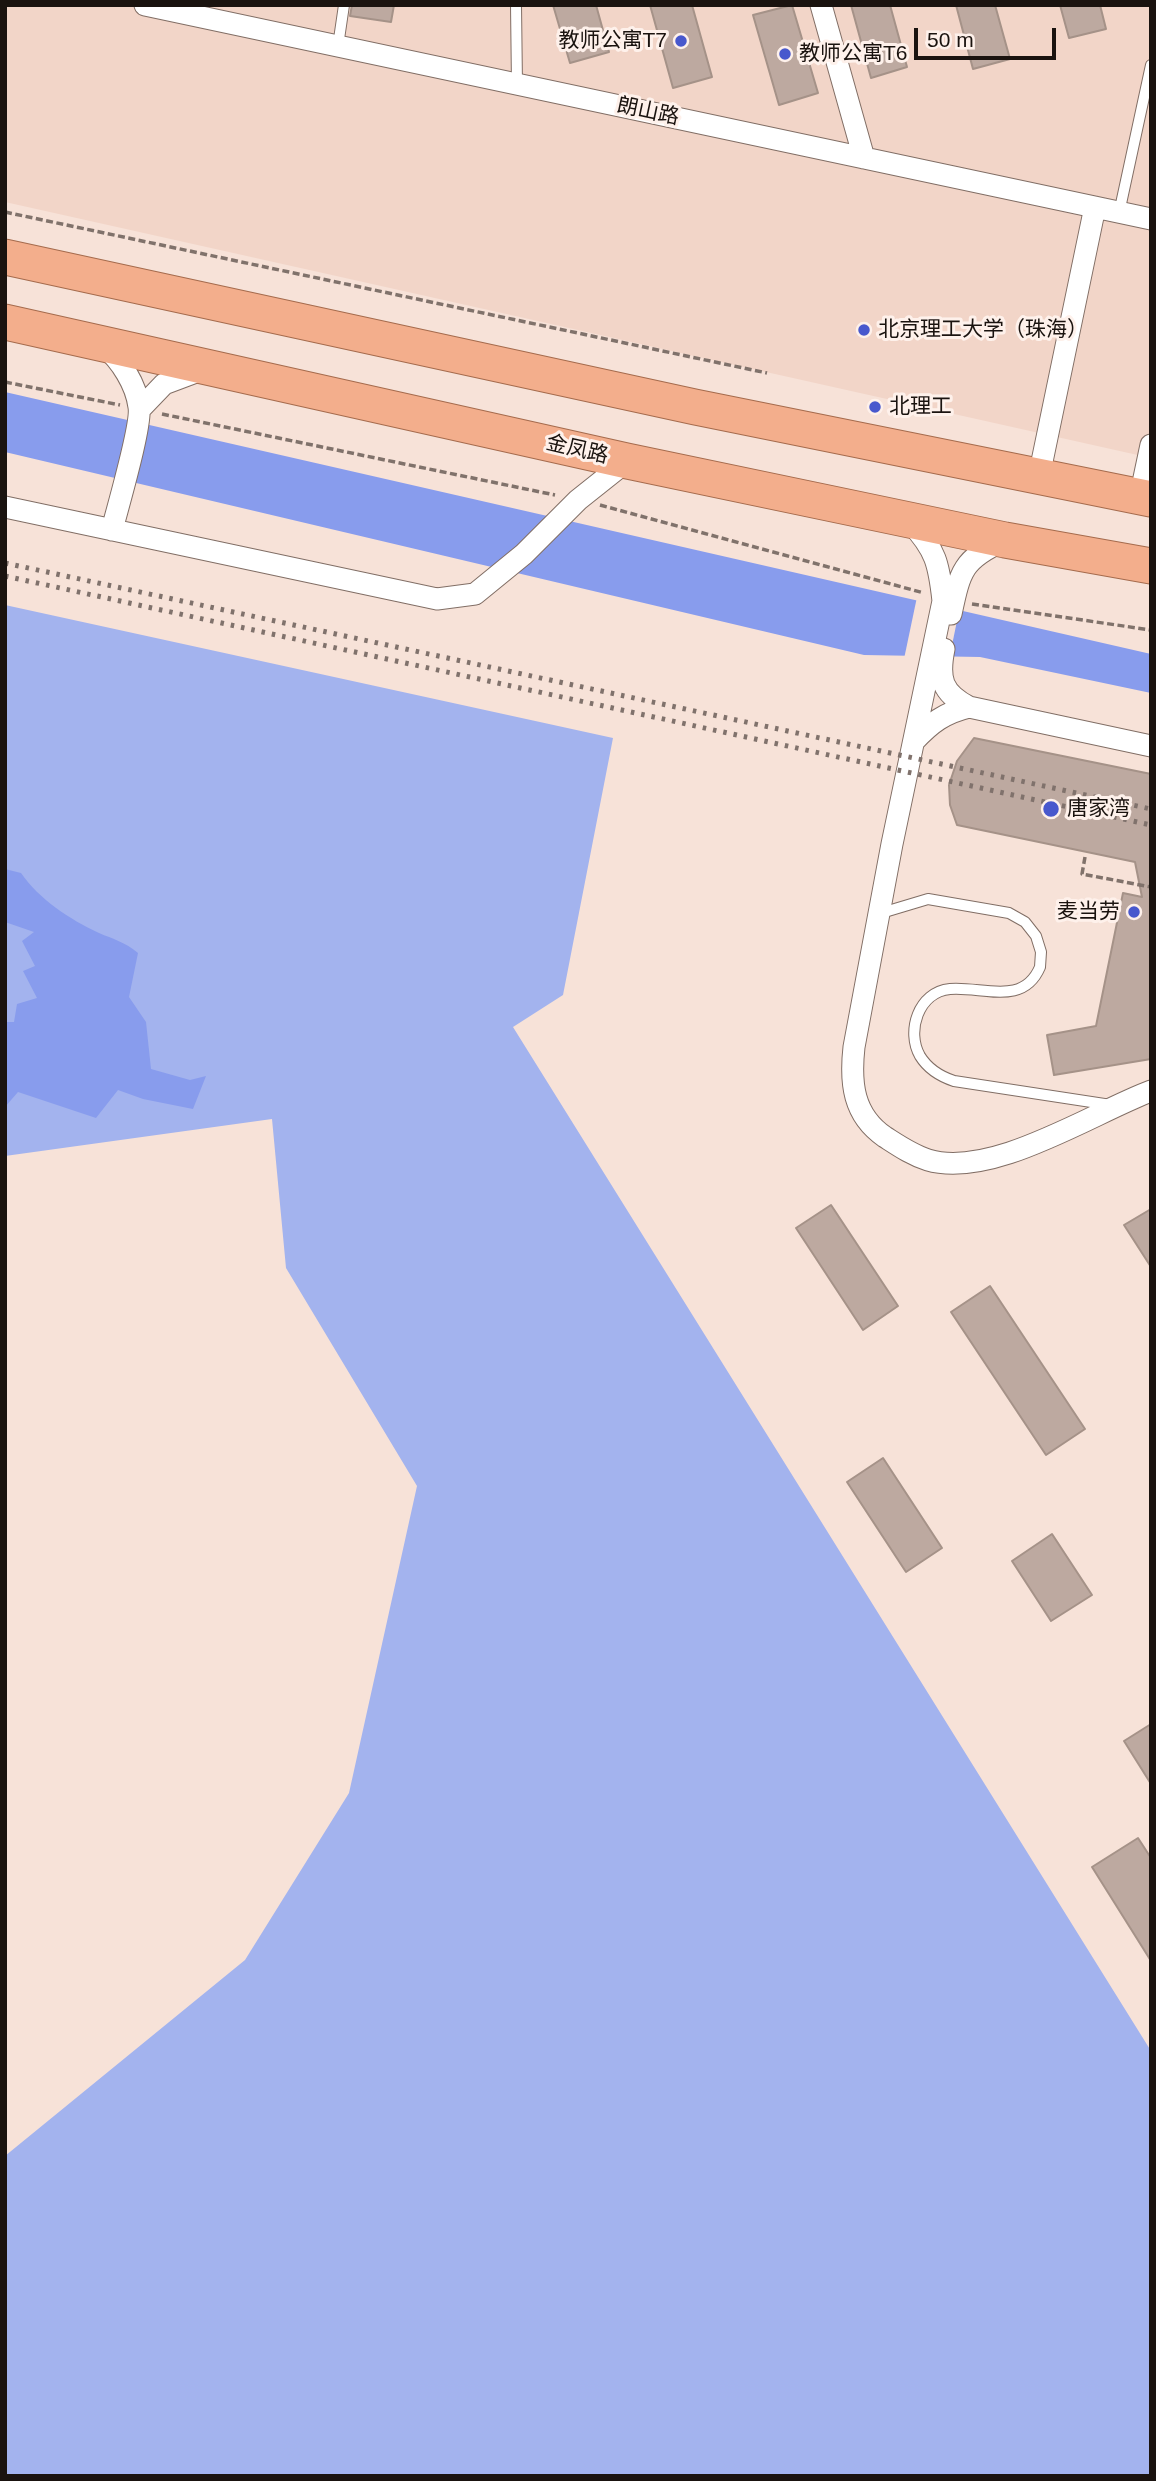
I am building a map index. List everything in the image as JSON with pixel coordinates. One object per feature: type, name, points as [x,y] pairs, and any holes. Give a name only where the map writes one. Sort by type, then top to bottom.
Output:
[{"type":"highway","points":[[5,257],[695,407],[1145,498]]},
{"type":"highway","name":"金凤路","points":[[5,322],[627,461],[1005,540],[1151,566]]},
{"type":"street","name":"朗山路","points":[[145,5],[1151,219]]},
{"type":"street","points":[[821,5],[864,158]]},
{"type":"street","points":[[1039,476],[1095,208]]},
{"type":"street","points":[[100,342],[114,355],[134,386],[139,415],[112,530]]},
{"type":"street","points":[[139,415],[164,384],[206,369]]},
{"type":"street","points":[[1145,498],[1151,445]]},
{"type":"street","points":[[5,507],[437,599],[475,594],[524,554],[574,504],[627,461]]},
{"type":"street","points":[[909,520],[929,542],[939,564],[947,600]]},
{"type":"street","points":[[1005,540],[976,553],[947,600],[878,914],[851,1071],[859,1109],[881,1134],[904,1149],[929,1160],[968,1161],[1041,1140],[1151,1091]]},
{"type":"street","points":[[933,671],[952,698],[969,707],[1151,746]]},
{"type":"street","points":[[914,741],[940,717],[969,707]]},
{"type":"lane","points":[[338,46],[344,5]]},
{"type":"lane","points":[[516,5],[517,85]]},
{"type":"lane","points":[[1119,213],[1151,65]]},
{"type":"lane","points":[[878,914],[928,899],[1009,913],[1025,922],[1039,943],[1040,967],[1023,987],[1002,993],[950,989],[940,992],[924,1005],[913,1028],[914,1039],[917,1050],[932,1070],[954,1081],[1116,1105]]},
{"type":"path","points":[[5,212],[767,373]]},
{"type":"path","points":[[5,382],[139,415],[574,504],[947,600],[1151,630]]},
{"type":"path","points":[[1085,857],[1082,874],[1151,887]]},
{"type":"shaded area","name":"北京理工大学（珠海）","points":[[5,5],[1151,5],[1151,458],[5,202]]},
{"type":"shaded area","points":[[5,392],[1151,654],[1151,693],[980,657],[864,655],[5,452]]},
{"type":"shaded area","points":[[5,605],[613,738],[563,995],[513,1027],[1151,2051],[1151,2476],[5,2476],[5,2156],[245,1960],[349,1793],[417,1486],[286,1268],[272,1119],[5,1156]]},
{"type":"shaded area","points":[[5,869],[21,873],[46,900],[66,915],[124,943],[138,953],[129,997],[146,1022],[151,1069],[190,1080],[206,1076],[193,1109],[143,1099],[118,1090],[96,1118],[18,1092],[5,1107],[5,1022],[14,1022],[17,1004],[37,998],[23,971],[35,966],[22,941],[34,932],[5,922]]},
{"type":"pier","points":[[917,597],[960,606],[949,660],[904,659]]},
{"type":"building","points":[[352,5],[394,5],[391,22],[350,16]]},
{"type":"building","points":[[553,5],[596,5],[609,52],[570,63]]},
{"type":"building","name":"教师公寓T7","points":[[650,5],[692,5],[712,77],[673,88]]},
{"type":"building","name":"教师公寓T6","points":[[792,5],[818,93],[779,105],[753,15]]},
{"type":"building","points":[[851,5],[890,5],[907,67],[871,78]]},
{"type":"building","points":[[956,5],[995,5],[1010,59],[973,69]]},
{"type":"building","points":[[1060,5],[1100,5],[1106,29],[1069,38]]},
{"type":"building","name":"唐家湾","points":[[974,738],[1151,774],[1151,1059],[1054,1075],[1047,1035],[1096,1026],[1123,893],[1142,897],[1135,862],[957,825],[950,805],[949,785],[957,761]]},
{"type":"building","points":[[831,1205],[898,1306],[863,1330],[796,1228]]},
{"type":"building","points":[[1151,1209],[1151,1267],[1124,1225]]},
{"type":"building","points":[[990,1286],[1085,1429],[1046,1455],[951,1312]]},
{"type":"building","points":[[883,1458],[942,1548],[906,1572],[847,1482]]},
{"type":"building","points":[[1052,1534],[1092,1595],[1051,1621],[1012,1561]]},
{"type":"building","points":[[1151,1724],[1151,1784],[1124,1741]]},
{"type":"building","points":[[1138,1838],[1151,1858],[1151,1961],[1092,1867]]},
{"type":"railway","points":[[5,563],[1151,809]]},
{"type":"railway","points":[[5,576],[1151,825]]},
{"type":"place","name":"教师公寓T7","points":[[681,41]]},
{"type":"place","name":"教师公寓T6","points":[[785,54]]},
{"type":"place","name":"北京理工大学（珠海）","points":[[864,330]]},
{"type":"place","name":"北理工","points":[[875,407]]},
{"type":"place","name":"唐家湾","points":[[1051,809]]},
{"type":"place","name":"麦当劳","points":[[1134,912]]}]
